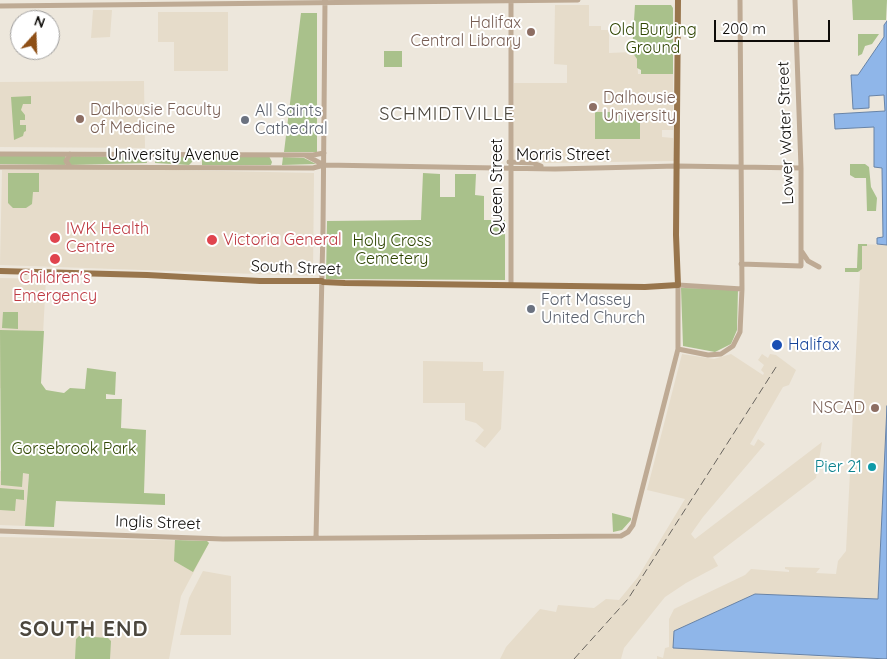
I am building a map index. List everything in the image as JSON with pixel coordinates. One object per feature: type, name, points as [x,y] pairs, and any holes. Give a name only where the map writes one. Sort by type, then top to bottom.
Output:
[{"type":"main road","points":[[678,0],[678,285]]},
{"type":"main road","name":"South Street","points":[[0,271],[345,283],[638,287],[678,285]]},
{"type":"street","name":"Queen Street","points":[[511,0],[509,165],[511,284]]},
{"type":"street","points":[[0,6],[325,1],[578,0]]},
{"type":"street","points":[[678,285],[678,349],[715,355],[733,346],[740,332],[743,264],[740,168],[740,0]]},
{"type":"street","name":"Lower Water Street","points":[[743,264],[801,266],[801,168],[795,0]]},
{"type":"street","points":[[316,538],[324,165],[325,1]]},
{"type":"street","name":"University Avenue","points":[[0,154],[305,155],[324,153]]},
{"type":"street","points":[[70,154],[66,161],[70,167]]},
{"type":"street","name":"University Avenue","points":[[305,155],[324,165]]},
{"type":"street","name":"Morris Street","points":[[324,165],[509,165],[546,168],[677,166],[801,168]]},
{"type":"street","name":"University Avenue","points":[[0,167],[298,168],[324,165]]},
{"type":"street","points":[[802,251],[808,261],[819,267]]},
{"type":"street","name":"South Street","points":[[678,285],[742,289]]},
{"type":"street","name":"Inglis Street","points":[[0,531],[223,539],[580,538],[624,534],[632,528],[636,516],[678,349]]},
{"type":"shaded area","name":"Dalhousie University","points":[[555,5],[589,5],[589,26],[601,26],[601,30],[609,30],[609,53],[632,52],[637,59],[638,74],[673,74],[673,130],[662,130],[662,137],[673,138],[674,161],[545,163],[540,161],[513,160],[514,83],[567,83],[567,65],[554,64]]},
{"type":"shaded area","points":[[93,10],[112,10],[110,37],[91,38]]},
{"type":"shaded area","points":[[158,12],[228,12],[228,71],[174,71],[174,42],[158,42]]},
{"type":"shaded area","points":[[144,81],[145,148],[0,147],[0,82]]},
{"type":"shaded area","name":"Victoria General","points":[[130,169],[314,173],[313,276],[0,265],[2,170]]},
{"type":"shaded area","points":[[858,244],[887,245],[887,406],[878,599],[755,594],[674,632],[674,648],[859,659],[657,659],[657,656],[663,658],[665,648],[669,647],[669,619],[674,609],[745,575],[751,569],[789,572],[785,567],[820,568],[816,573],[836,574],[838,561],[846,551],[860,273],[857,268]]},
{"type":"shaded area","points":[[0,278],[46,279],[40,389],[0,388]]},
{"type":"shaded area","points":[[682,354],[714,359],[731,354],[763,375],[764,373],[761,370],[764,365],[758,360],[762,354],[768,358],[770,354],[776,355],[796,370],[789,385],[783,387],[750,444],[754,446],[758,439],[765,444],[703,517],[691,534],[695,539],[822,442],[816,478],[713,557],[718,566],[665,597],[624,648],[621,659],[500,659],[506,647],[540,609],[556,612],[558,605],[594,608],[606,599],[619,600],[638,577],[685,499],[647,490]]},
{"type":"shaded area","points":[[423,361],[483,362],[483,371],[504,371],[501,429],[485,448],[475,441],[484,430],[476,423],[465,420],[465,403],[423,403]]},
{"type":"shaded area","points":[[0,471],[29,473],[25,526],[0,525]]},
{"type":"shaded area","points":[[0,537],[207,541],[209,543],[181,596],[169,659],[0,659]]},
{"type":"shaded area","points":[[203,571],[231,576],[231,635],[180,635],[189,598]]},
{"type":"green space","points":[[852,0],[887,0],[886,20],[853,20]]},
{"type":"green space","name":"Old Burying Ground","points":[[635,5],[671,5],[673,8],[673,74],[641,74],[641,70],[637,68],[637,59],[632,52]]},
{"type":"green space","points":[[301,13],[317,13],[317,152],[284,152]]},
{"type":"green space","points":[[858,34],[879,34],[872,44],[865,46],[862,54],[858,56]]},
{"type":"green space","points":[[384,51],[402,51],[402,67],[384,67]]},
{"type":"green space","points":[[31,96],[31,104],[23,104],[21,110],[25,115],[25,120],[20,120],[20,125],[26,125],[26,131],[23,136],[14,140],[11,97]]},
{"type":"green space","points":[[595,112],[640,112],[640,139],[595,139]]},
{"type":"green space","points":[[0,156],[65,156],[65,165],[0,164]]},
{"type":"green space","points":[[70,156],[146,157],[147,163],[70,165],[68,159]]},
{"type":"green space","points":[[190,156],[193,161],[189,165],[155,163],[156,157]]},
{"type":"green space","points":[[202,156],[269,156],[272,162],[271,165],[202,165]]},
{"type":"green space","points":[[283,157],[304,158],[316,164],[282,165]]},
{"type":"green space","points":[[850,164],[865,164],[869,167],[871,187],[877,198],[876,211],[867,211],[866,178],[855,178],[850,175]]},
{"type":"green space","points":[[8,173],[39,173],[39,192],[33,192],[32,204],[26,208],[13,208],[8,203]]},
{"type":"green space","name":"Holy Cross Cemetery","points":[[423,173],[440,174],[440,197],[455,197],[455,174],[476,174],[475,195],[484,196],[484,220],[505,220],[505,280],[326,279],[327,221],[421,220]]},
{"type":"green space","points":[[858,244],[867,244],[867,246],[862,246],[862,269],[858,272],[845,272],[845,268],[857,268]]},
{"type":"green space","points":[[681,288],[738,289],[737,330],[731,344],[715,352],[683,346]]},
{"type":"green space","points":[[3,312],[18,312],[18,329],[2,328]]},
{"type":"green space","name":"Gorsebrook Park","points":[[0,330],[44,331],[41,383],[46,390],[64,393],[70,388],[85,389],[87,368],[116,372],[115,395],[106,394],[106,399],[122,399],[121,428],[146,430],[144,493],[165,494],[165,505],[56,501],[54,527],[25,526],[29,474],[23,473],[22,487],[1,485]]},
{"type":"green space","points":[[0,488],[24,490],[24,500],[16,499],[15,511],[0,510]]},
{"type":"green space","points":[[612,513],[631,518],[631,520],[622,530],[613,532]]},
{"type":"green space","points":[[175,540],[207,541],[209,543],[193,572],[174,561]]},
{"type":"green space","points":[[79,636],[108,638],[111,641],[110,659],[75,659],[76,639]]},
{"type":"water","points":[[887,21],[887,245],[877,244],[877,238],[883,237],[882,168],[874,167],[874,127],[835,129],[834,114],[885,111],[884,95],[869,96],[869,108],[853,109],[851,75],[858,75],[884,37],[884,25]]},
{"type":"water","points":[[887,406],[887,659],[673,648],[674,631],[755,594],[878,599]]},
{"type":"railway","points":[[574,659],[628,599],[778,364]]},
{"type":"place","name":"Halifax Central Library","points":[[531,32]]},
{"type":"place","name":"Dalhousie University","points":[[593,107]]},
{"type":"place","name":"Dalhousie Faculty of Medicine","points":[[80,119]]},
{"type":"place","name":"All Saints Cathedral","points":[[245,120]]},
{"type":"place","name":"IWK Health Centre","points":[[55,238]]},
{"type":"place","name":"Victoria General","points":[[212,240]]},
{"type":"place","name":"Children's Emergency","points":[[55,259]]},
{"type":"place","name":"Fort Massey United Church","points":[[531,309]]},
{"type":"place","name":"Halifax","points":[[777,345]]},
{"type":"place","name":"NSCAD","points":[[875,408]]},
{"type":"place","name":"Pier 21","points":[[872,467]]},
{"type":"district","name":"SCHMIDTVILLE","points":[[447,115]]},
{"type":"district","name":"SOUTH END","points":[[84,630]]}]
